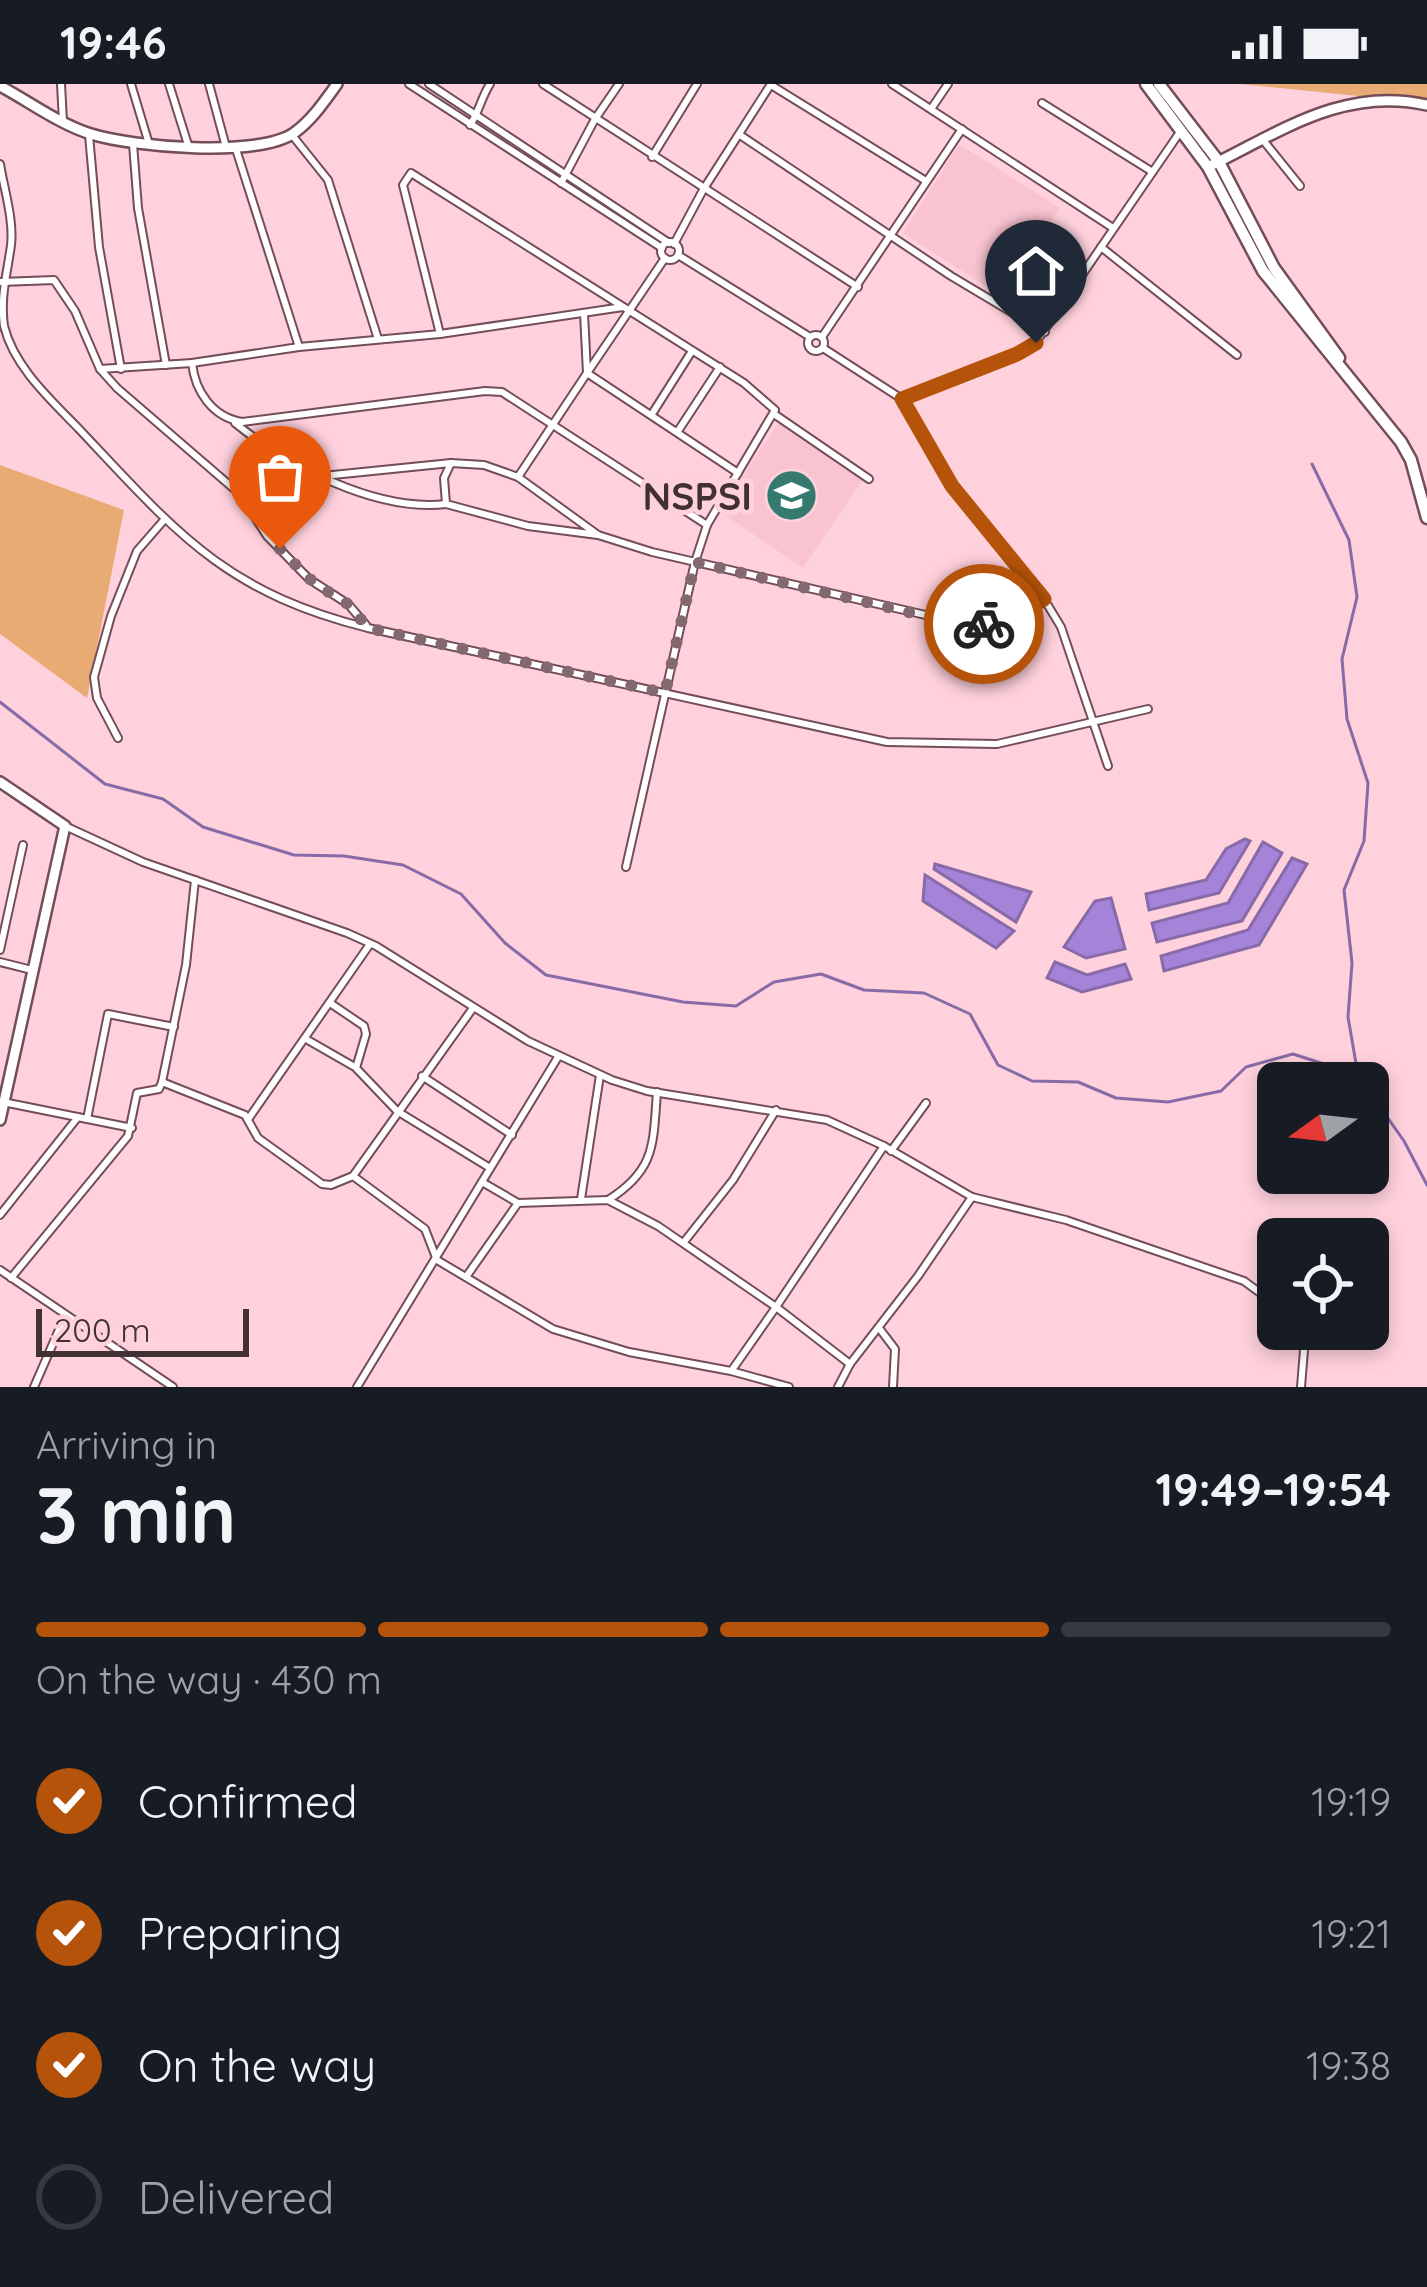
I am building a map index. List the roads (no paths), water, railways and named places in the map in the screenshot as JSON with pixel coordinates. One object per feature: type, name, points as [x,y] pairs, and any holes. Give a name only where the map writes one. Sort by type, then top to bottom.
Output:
[{"type":"highway","points":[[1146,84],[1186,124]]},
{"type":"highway","points":[[1159,84],[1214,165],[1263,271],[1401,442],[1411,460],[1427,518]]},
{"type":"street","points":[[61,84],[63,122]]},
{"type":"street","points":[[131,84],[149,144]]},
{"type":"street","points":[[170,84],[189,148]]},
{"type":"street","points":[[209,84],[299,347]]},
{"type":"street","points":[[0,86],[89,133],[189,148],[231,146],[292,134],[337,84]]},
{"type":"street","points":[[409,84],[561,183],[668,245]]},
{"type":"street","points":[[428,84],[566,172],[678,255],[810,337],[822,337]]},
{"type":"street","points":[[460,118],[490,84]]},
{"type":"street","points":[[543,84],[858,287]]},
{"type":"street","points":[[561,183],[619,84]]},
{"type":"street","points":[[652,157],[697,84]]},
{"type":"street","points":[[518,477],[665,259],[668,245],[771,84],[926,181]]},
{"type":"street","points":[[932,109],[948,84]]},
{"type":"street","points":[[895,85],[1113,228]]},
{"type":"street","points":[[1214,165],[1340,104],[1384,98],[1427,105]]},
{"type":"street","points":[[470,125],[478,114],[477,103]]},
{"type":"street","points":[[1042,103],[1152,172]]},
{"type":"street","points":[[902,399],[1017,354],[1045,332],[1186,124]]},
{"type":"street","points":[[823,348],[822,337],[962,128]]},
{"type":"street","points":[[89,133],[96,227],[121,369]]},
{"type":"street","points":[[292,134],[328,180],[378,338]]},
{"type":"street","points":[[740,135],[1045,332]]},
{"type":"street","points":[[1263,140],[1300,186]]},
{"type":"street","points":[[133,143],[140,225],[166,365]]},
{"type":"street","points":[[0,164],[12,242],[0,286],[4,329],[15,355],[164,520],[258,590],[304,610],[368,628],[887,742],[998,744],[1148,709]]},
{"type":"street","points":[[440,334],[403,185],[410,173],[720,367],[769,402],[774,414],[869,479]]},
{"type":"street","points":[[1101,247],[1237,355]]},
{"type":"street","points":[[665,259],[678,255]]},
{"type":"street","points":[[0,286],[55,280],[75,311],[100,369],[117,388],[241,494],[267,536],[314,583],[348,604],[368,628]]},
{"type":"street","points":[[100,369],[192,363],[627,309]]},
{"type":"street","points":[[584,313],[587,373]]},
{"type":"street","points":[[810,337],[811,349],[823,348],[902,399],[952,486],[1044,599],[1072,654],[1108,766]]},
{"type":"street","points":[[652,413],[693,350]]},
{"type":"street","points":[[192,363],[200,394],[280,455],[321,476],[409,504],[446,504],[561,532],[598,535],[695,562],[972,624],[1016,617],[1044,599]]},
{"type":"street","points":[[677,431],[720,367]]},
{"type":"street","points":[[587,373],[738,473]]},
{"type":"street","points":[[233,421],[494,391],[707,525]]},
{"type":"street","points":[[626,867],[707,525],[774,414]]},
{"type":"street","points":[[321,476],[451,463],[484,465],[518,477],[598,535]]},
{"type":"street","points":[[446,504],[444,478],[451,463]]},
{"type":"street","points":[[118,738],[97,698],[94,677],[111,616],[137,551],[164,520]]},
{"type":"street","points":[[0,782],[65,826],[119,853],[324,922],[370,944],[558,1057],[600,1075],[657,1093],[827,1120],[888,1148],[972,1197],[1066,1220],[1244,1280],[1257,1290]]},
{"type":"street","points":[[0,1120],[65,826]]},
{"type":"street","points":[[0,950],[22,845]]},
{"type":"street","points":[[11,1278],[116,1152],[132,1127],[137,1093],[159,1089],[186,965],[195,880]]},
{"type":"street","points":[[249,1118],[370,944]]},
{"type":"street","points":[[0,962],[34,970]]},
{"type":"street","points":[[330,1004],[364,1026],[356,1068]]},
{"type":"street","points":[[162,1082],[249,1118],[259,1138],[322,1184],[331,1185],[353,1176],[473,1008]]},
{"type":"street","points":[[0,1215],[82,1118],[108,1014],[174,1027]]},
{"type":"street","points":[[306,1039],[356,1068],[397,1111],[490,1168]]},
{"type":"street","points":[[357,1387],[558,1057]]},
{"type":"street","points":[[580,1199],[600,1075]]},
{"type":"street","points":[[422,1076],[512,1135]]},
{"type":"street","points":[[608,1200],[648,1164],[657,1093]]},
{"type":"street","points":[[2,1102],[132,1127]]},
{"type":"street","points":[[731,1371],[888,1148],[926,1103]]},
{"type":"street","points":[[684,1243],[733,1180],[776,1110]]},
{"type":"street","points":[[353,1176],[425,1229],[437,1260],[568,1335],[789,1387]]},
{"type":"street","points":[[482,1182],[518,1203],[608,1200],[684,1243],[850,1364]]},
{"type":"street","points":[[838,1387],[972,1197]]},
{"type":"street","points":[[466,1277],[518,1203]]},
{"type":"street","points":[[0,1270],[168,1386]]},
{"type":"street","points":[[34,1387],[65,1316]]},
{"type":"street","points":[[879,1328],[895,1349],[893,1387]]},
{"type":"street","points":[[1301,1387],[1304,1350]]},
{"type":"waterway","points":[[1312,464],[1349,540],[1357,597],[1342,659],[1347,719],[1368,783],[1364,841],[1344,890],[1352,963],[1348,1017],[1356,1062]]},
{"type":"waterway","points":[[0,702],[105,784],[163,799],[203,827],[294,855],[403,865],[461,894],[505,943],[546,975],[683,1002],[736,1006],[774,982],[821,974],[864,990],[924,993],[970,1014],[998,1065],[1032,1081],[1078,1082],[1116,1098],[1168,1102],[1221,1091],[1246,1067],[1257,1064]]},
{"type":"waterway","points":[[1264,1062],[1293,1054],[1318,1062]]},
{"type":"waterway","points":[[1389,1120],[1427,1185]]},
{"type":"place","name":"NSPSI","points":[[791,495]]}]
